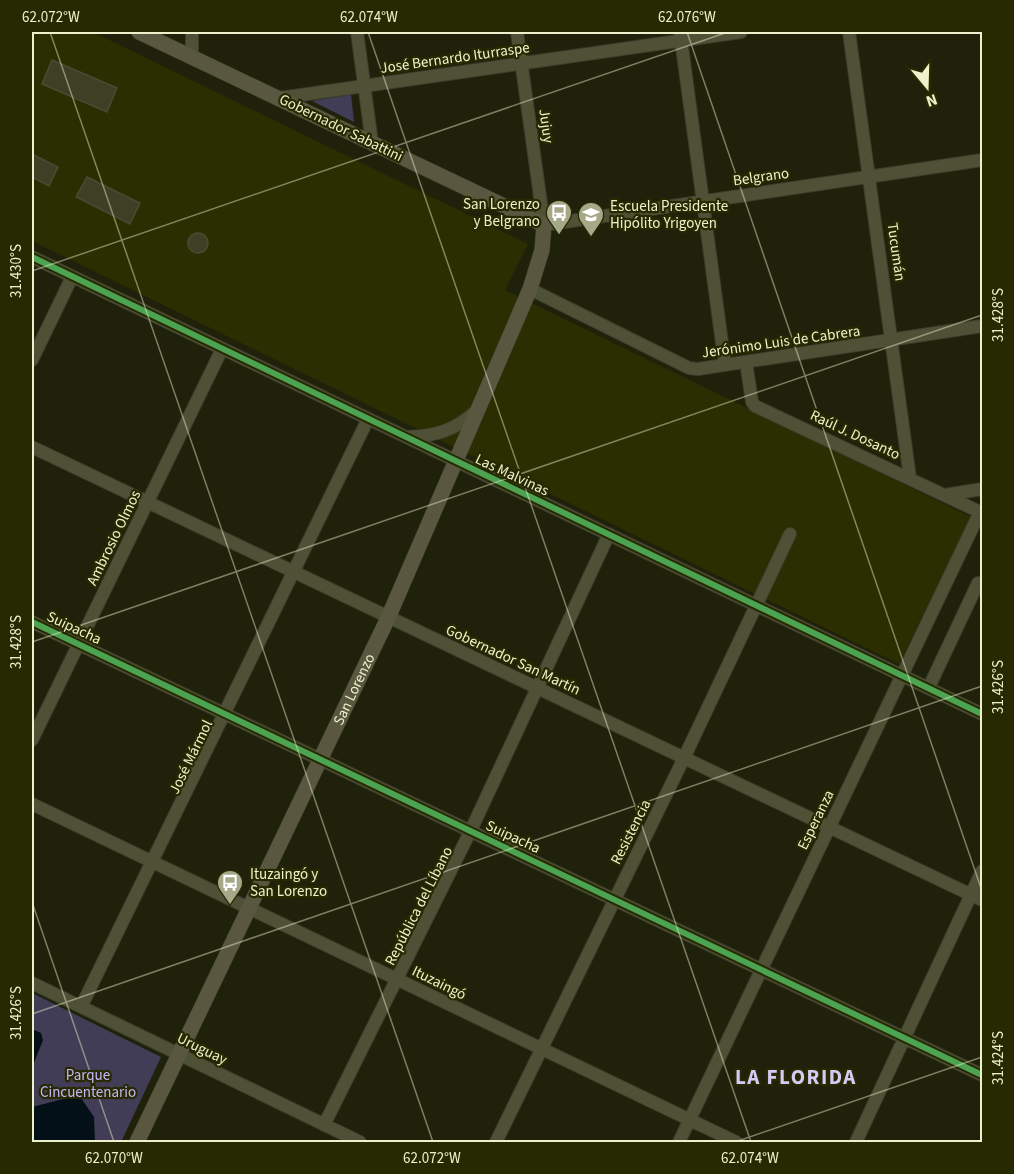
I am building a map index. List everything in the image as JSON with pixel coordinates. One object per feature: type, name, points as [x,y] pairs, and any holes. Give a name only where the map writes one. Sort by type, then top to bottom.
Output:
[{"type":"main road","name":"Gobernador Sabattini","points":[[139,32],[544,225]]},
{"type":"main road","name":"San Lorenzo","points":[[137,1143],[388,618],[530,289],[542,250],[544,225]]},
{"type":"street","points":[[192,32],[192,56]]},
{"type":"street","points":[[357,32],[372,143]]},
{"type":"street","name":"Jujuy","points":[[518,32],[544,225]]},
{"type":"street","name":"José Bernardo Iturraspe","points":[[280,98],[522,63],[681,36],[741,32]]},
{"type":"street","name":"Tucumán","points":[[849,32],[893,340],[910,478]]},
{"type":"street","points":[[681,36],[725,365]]},
{"type":"street","name":"Belgrano","points":[[544,225],[982,160]]},
{"type":"street","name":"Las Malvinas","points":[[32,257],[982,714]]},
{"type":"street","points":[[32,360],[72,277]]},
{"type":"street","name":"Jerónimo Luis de Cabrera","points":[[530,289],[689,368],[698,369],[982,326]]},
{"type":"street","name":"Ambrosio Olmos","points":[[32,740],[222,349]]},
{"type":"street","name":"Raúl J. Dosanto","points":[[746,362],[752,402],[755,406],[981,512]]},
{"type":"street","points":[[406,437],[440,434],[453,429],[478,409]]},
{"type":"street","name":"José Mármol","points":[[81,1007],[368,418]]},
{"type":"street","name":"Gobernador San Martín","points":[[32,447],[977,897]]},
{"type":"street","points":[[945,495],[982,489]]},
{"type":"street","name":"Esperanza","points":[[680,1143],[981,512]]},
{"type":"street","name":"República del Líbano","points":[[324,1125],[471,830],[535,687],[609,534]]},
{"type":"street","name":"Resistencia","points":[[495,1143],[684,758],[790,534]]},
{"type":"street","points":[[928,687],[978,583]]},
{"type":"street","name":"Suipacha","points":[[32,622],[982,1075]]},
{"type":"street","name":"Ituzaingó","points":[[32,804],[736,1143]]},
{"type":"street","points":[[856,1143],[906,1037],[977,897],[982,871]]},
{"type":"street","name":"Uruguay","points":[[32,983],[360,1143]]},
{"type":"shaded area","points":[[32,32],[93,32],[528,244],[505,290],[971,517],[899,664],[32,241]]},
{"type":"shaded area","points":[[32,1029],[41,1033],[43,1040],[32,1068]]},
{"type":"shaded area","points":[[79,1095],[94,1117],[95,1142],[32,1142],[32,1107]]},
{"type":"green space","points":[[351,94],[354,122],[312,101]]},
{"type":"green space","name":"Parque Cincuentenario","points":[[32,993],[161,1057],[121,1142],[32,1142]]},
{"type":"building","points":[[52,60],[117,88],[107,112],[42,84]]},
{"type":"building","points":[[32,154],[58,167],[49,186],[32,177]]},
{"type":"building","points":[[87,177],[140,203],[130,224],[76,197]]},
{"type":"building","points":[[198,233],[205,236],[208,243],[205,250],[198,253],[191,250],[188,243],[191,236]]},
{"type":"cycle path","points":[[32,257],[982,714]]},
{"type":"cycle path","points":[[32,622],[982,1075]]},
{"type":"place","name":"San Lorenzo y Belgrano","points":[[559,236]]},
{"type":"place","name":"Escuela Presidente Hipólito Yrigoyen","points":[[591,238]]},
{"type":"place","name":"Ituzaingó y San Lorenzo","points":[[230,906]]},
{"type":"district","name":"LA FLORIDA","points":[[796,1077]]}]
